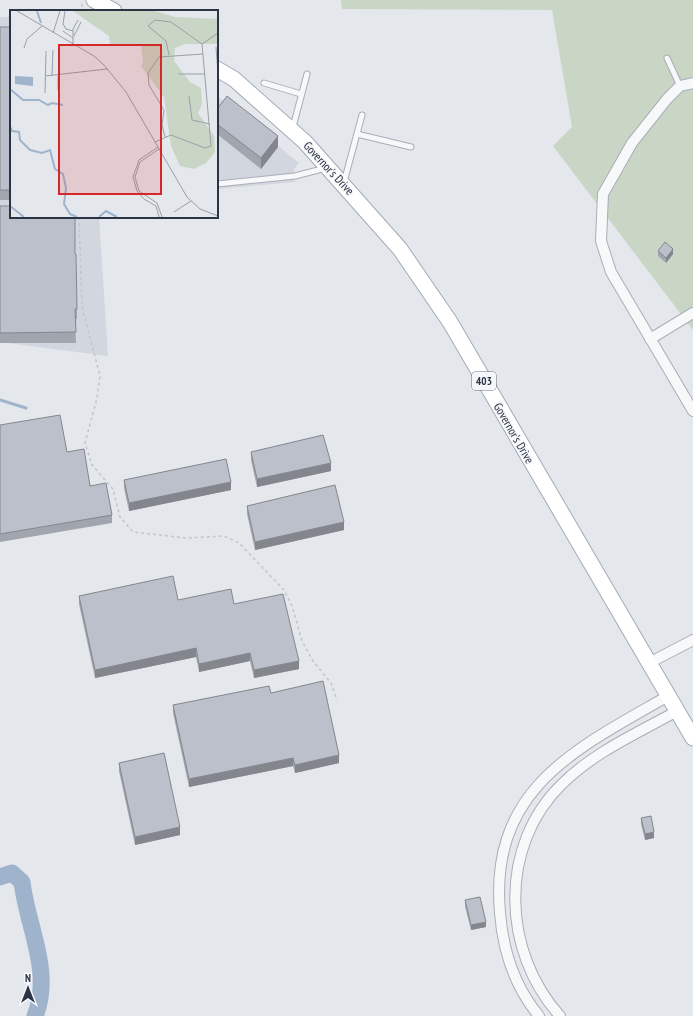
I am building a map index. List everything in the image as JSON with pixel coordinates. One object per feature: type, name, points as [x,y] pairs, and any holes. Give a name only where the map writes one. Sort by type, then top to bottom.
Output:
[{"type":"main road","points":[[94,0],[112,10]]},
{"type":"main road","name":"Governor's Drive","points":[[218,70],[234,79],[292,130],[344,183],[400,249],[450,322],[693,738]]},
{"type":"street","points":[[693,83],[680,86],[667,99],[632,143],[603,194],[601,241],[611,272],[693,412]]},
{"type":"street","points":[[650,338],[693,313]]},
{"type":"street","points":[[650,663],[693,640]]},
{"type":"street","points":[[539,1016],[515,978],[501,928],[499,900],[500,873],[505,848],[513,824],[532,791],[555,767],[600,735],[668,696]]},
{"type":"street","points":[[560,1016],[533,978],[519,938],[516,914],[516,886],[520,857],[526,838],[533,822],[545,802],[572,774],[603,753],[677,711]]},
{"type":"lane","points":[[667,58],[680,86]]},
{"type":"lane","points":[[292,130],[307,74]]},
{"type":"lane","points":[[264,83],[301,94]]},
{"type":"lane","points":[[344,183],[362,115]]},
{"type":"lane","points":[[357,134],[411,147]]},
{"type":"lane","points":[[218,184],[295,176],[329,167]]},
{"type":"path","points":[[79,218],[82,307],[100,376],[97,398],[85,443],[92,465],[113,488],[120,517],[133,532],[186,538],[224,536],[239,543],[284,590],[292,606],[302,641],[313,661],[330,683],[337,700]]},
{"type":"shaded area","points":[[0,17],[10,17],[10,218],[99,218],[108,356],[0,342]]},
{"type":"shaded area","points":[[218,97],[299,163],[294,169],[295,182],[218,189]]},
{"type":"green space","points":[[341,0],[693,0],[693,330],[553,146],[572,127],[552,10],[342,9]]},
{"type":"building","points":[[0,27],[10,27],[10,190],[0,190]]},
{"type":"building","points":[[227,96],[278,136],[261,158],[218,125],[218,108]]},
{"type":"building","points":[[0,206],[10,206],[10,218],[75,218],[77,309],[75,309],[76,332],[0,333]]},
{"type":"building","points":[[665,242],[673,249],[666,258],[658,251]]},
{"type":"building","points":[[60,415],[67,452],[84,449],[90,486],[106,483],[112,515],[0,534],[0,425]]},
{"type":"building","points":[[323,435],[331,463],[257,479],[251,452]]},
{"type":"building","points":[[226,459],[231,482],[129,503],[124,480]]},
{"type":"building","points":[[335,485],[344,522],[255,542],[247,506]]},
{"type":"building","points":[[173,576],[178,600],[231,589],[234,604],[283,594],[299,661],[254,670],[250,653],[199,664],[196,648],[95,670],[79,596]]},
{"type":"building","points":[[323,681],[339,755],[295,765],[293,758],[189,779],[173,705],[269,686],[271,693]]},
{"type":"building","points":[[164,753],[180,827],[135,837],[119,763]]},
{"type":"building","points":[[651,816],[654,832],[645,834],[641,818]]},
{"type":"building","points":[[480,897],[486,922],[471,925],[465,900]]},
{"type":"waterway","points":[[0,400],[26,408]]},
{"type":"waterway","points":[[0,877],[12,873],[22,882],[40,966],[40,999],[35,1016]]}]
